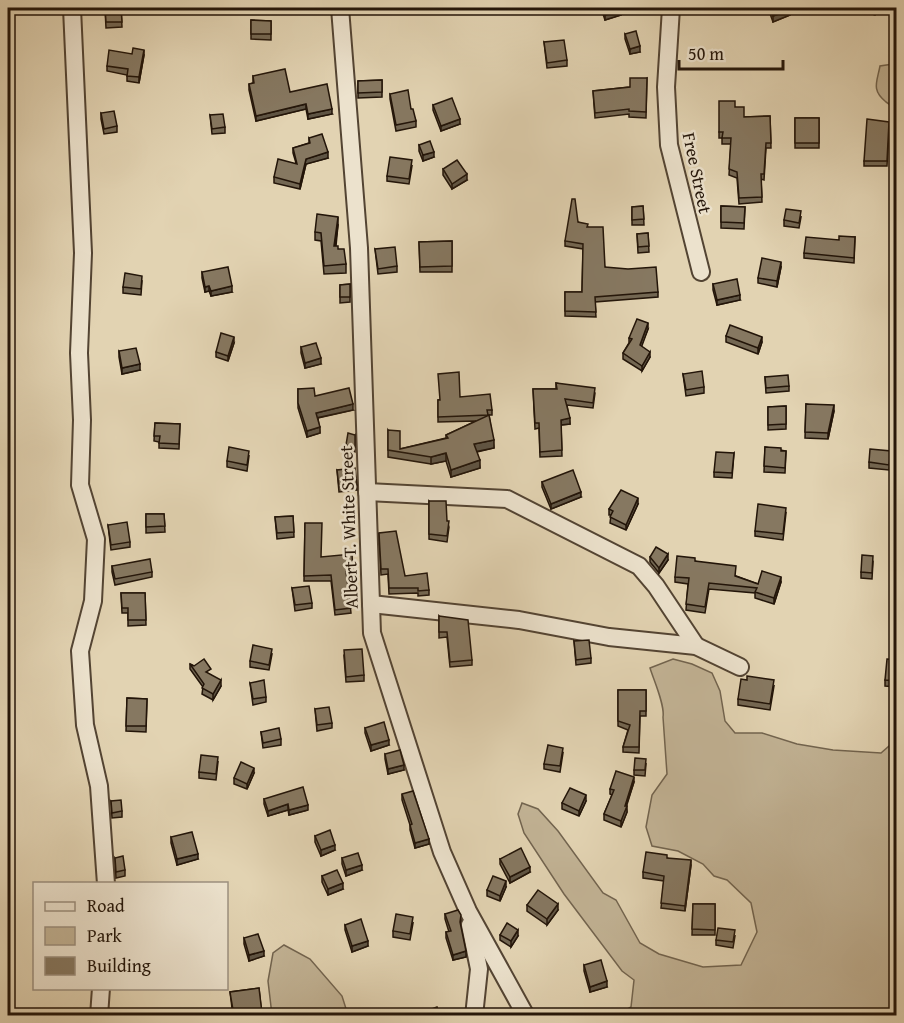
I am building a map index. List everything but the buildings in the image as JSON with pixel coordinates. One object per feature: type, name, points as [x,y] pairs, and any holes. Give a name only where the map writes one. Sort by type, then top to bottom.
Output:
[{"type":"street","points":[[72,8],[82,253],[79,353],[82,420],[80,485],[96,538],[93,602],[80,651],[85,725],[99,786],[106,882]]},
{"type":"street","name":"Albert T. White Street","points":[[340,8],[359,248],[372,633],[442,852],[468,911],[526,1016]]},
{"type":"street","name":"Free Street","points":[[671,8],[666,87],[669,145],[701,272]]},
{"type":"street","points":[[367,492],[507,499],[639,566],[656,586],[696,646]]},
{"type":"street","points":[[371,604],[519,620],[609,638],[696,646],[740,667]]},
{"type":"street","points":[[468,911],[479,969],[474,1016]]},
{"type":"street","points":[[479,969],[515,996]]},
{"type":"street","points":[[99,1016],[100,990]]},
{"type":"green space","points":[[893,64],[896,66],[896,112],[881,98],[876,86],[880,66]]},
{"type":"green space","points":[[673,659],[712,673],[720,691],[725,721],[735,733],[762,733],[797,744],[833,750],[881,753],[896,740],[896,1015],[617,1015],[631,1007],[634,980],[622,971],[564,894],[524,833],[518,814],[522,803],[538,809],[558,831],[603,893],[616,900],[640,943],[659,954],[703,967],[741,965],[757,932],[751,903],[727,880],[714,876],[703,864],[678,851],[652,846],[646,827],[652,795],[667,774],[662,706],[650,668]]},
{"type":"green space","points":[[284,945],[310,959],[342,996],[348,1015],[272,1015],[268,981],[273,953]]}]
